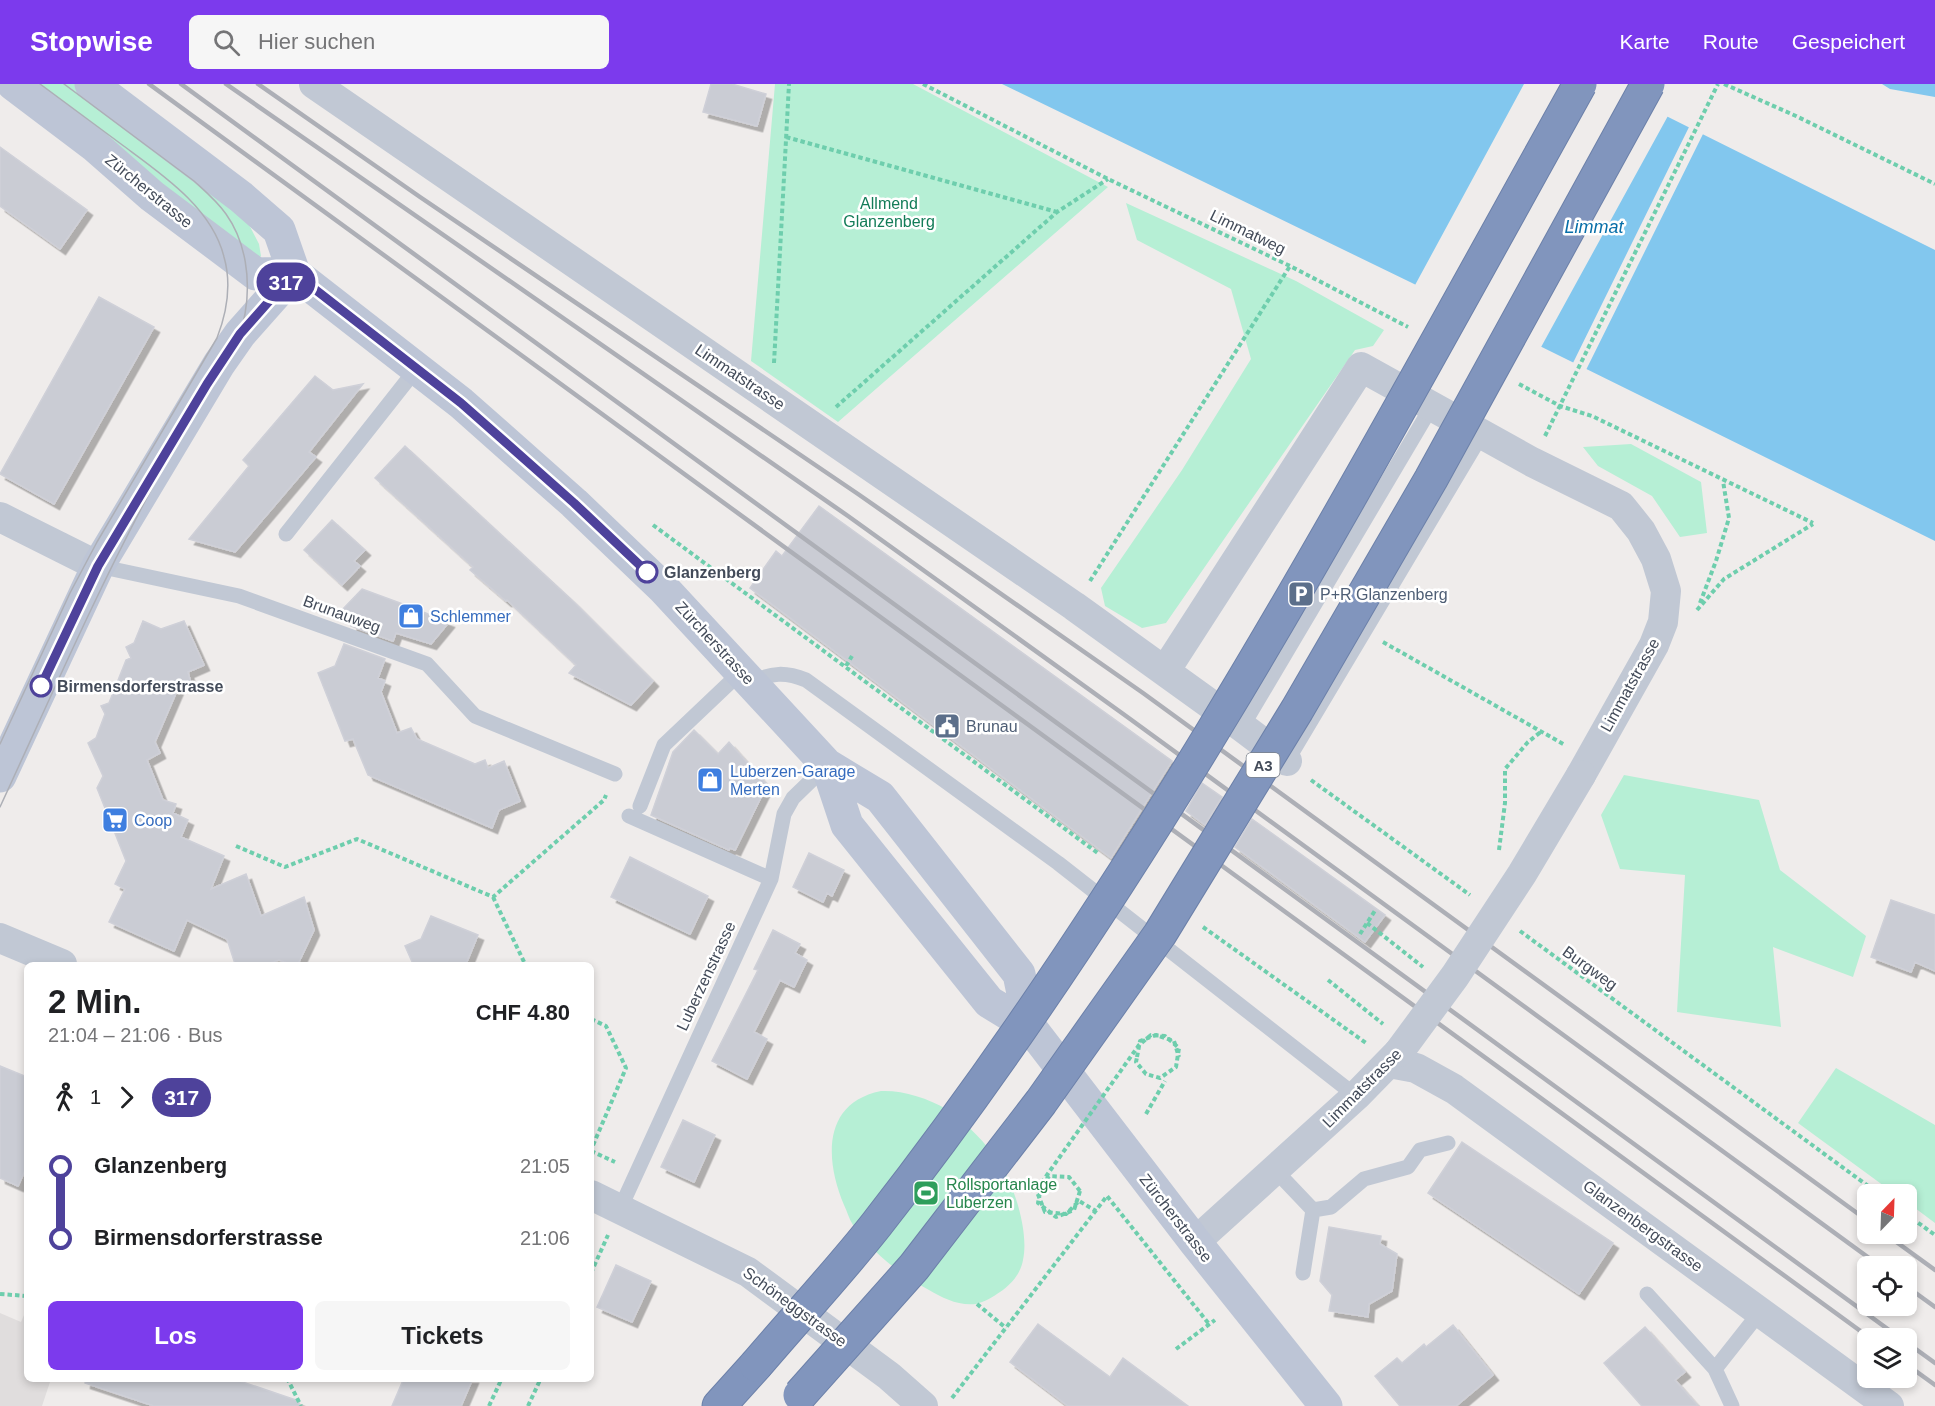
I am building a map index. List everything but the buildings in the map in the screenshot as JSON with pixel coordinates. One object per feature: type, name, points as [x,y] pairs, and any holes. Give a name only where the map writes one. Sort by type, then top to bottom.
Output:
[{"type":"highway","points":[[720,1406],[875,1227],[993,1068],[1104,906],[1252,667],[1392,423],[1580,84]]},
{"type":"highway","name":"A3","points":[[795,1400],[914,1267],[1041,1102],[1160,934],[1297,710],[1431,479],[1648,84]]},
{"type":"main road","name":"Zürcherstrasse","points":[[13,84],[95,146],[152,196],[256,274],[294,273],[461,403],[609,536],[663,588],[827,765],[880,797],[1019,974],[1030,1026]]},
{"type":"main road","points":[[0,776],[98,566],[219,364],[240,334],[294,273],[279,230],[241,197],[91,84]]},
{"type":"main road","name":"Zürcherstrasse","points":[[827,765],[847,825],[989,1002],[1030,1026],[1195,1242],[1326,1406]]},
{"type":"street","name":"Limmatstrasse","points":[[314,84],[1074,606],[1287,761]]},
{"type":"street","name":"Limmatstrasse","points":[[1165,671],[1361,366],[1532,462],[1621,506],[1641,531],[1656,559],[1666,591],[1663,622],[1654,645],[1522,874],[1455,976],[1394,1058],[1356,1096],[1195,1242]]},
{"type":"street","points":[[0,517],[98,566]]},
{"type":"street","points":[[0,938],[57,962]]},
{"type":"street","name":"Glanzenbergstrasse","points":[[1394,1058],[1454,1089],[1760,1312],[1871,1401]]},
{"type":"street","name":"Schöneggstrasse","points":[[594,1196],[748,1272],[889,1376],[923,1406]]},
{"type":"lane","points":[[286,534],[417,368]]},
{"type":"lane","points":[[1242,727],[1432,406]]},
{"type":"lane","points":[[1287,761],[1482,434]]},
{"type":"lane","name":"Brunauweg","points":[[98,566],[239,596],[427,664],[475,716],[615,774]]},
{"type":"lane","points":[[771,879],[634,811],[664,745],[747,677],[778,673],[806,680],[1058,863],[1356,1096]]},
{"type":"lane","name":"Luberzenstrasse","points":[[620,1209],[771,879],[784,814],[793,798],[827,765]]},
{"type":"lane","points":[[1313,1210],[1331,1207],[1364,1179],[1408,1167],[1420,1150],[1448,1143]]},
{"type":"lane","points":[[1275,1170],[1313,1210]]},
{"type":"lane","points":[[1303,1273],[1313,1210]]},
{"type":"lane","points":[[1647,1294],[1715,1369],[1732,1406]]},
{"type":"lane","points":[[1715,1369],[1760,1312]]},
{"type":"path","points":[[773,400],[789,84]]},
{"type":"path","name":"Limmatweg","points":[[923,84],[1108,179],[1290,266],[1415,330]]},
{"type":"path","points":[[1560,406],[1718,84]]},
{"type":"path","points":[[1724,84],[1796,116],[1935,184]]},
{"type":"path","points":[[786,137],[1058,212]]},
{"type":"path","points":[[813,427],[1058,212],[1108,179]]},
{"type":"path","points":[[1074,606],[1290,266]]},
{"type":"path","points":[[1518,384],[1560,406],[1592,416],[1813,523],[1724,579],[1699,606]]},
{"type":"path","points":[[1693,616],[1716,561],[1729,518],[1723,480]]},
{"type":"path","points":[[653,525],[1108,860]]},
{"type":"path","points":[[1365,631],[1560,742]]},
{"type":"path","points":[[846,666],[852,656]]},
{"type":"path","points":[[1494,859],[1499,849],[1505,803],[1505,769],[1528,742],[1542,731]]},
{"type":"path","points":[[1287,761],[1471,896],[1477,887]]},
{"type":"path","points":[[493,897],[604,800],[615,774]]},
{"type":"path","points":[[236,846],[285,867],[357,838],[493,897],[524,962]]},
{"type":"path","points":[[1360,934],[1376,909]]},
{"type":"path","points":[[1195,921],[1367,1044]]},
{"type":"path","points":[[1367,923],[1419,964]]},
{"type":"path","name":"Burgweg","points":[[1519,931],[1865,1184]]},
{"type":"path","points":[[1328,980],[1377,1019]]},
{"type":"path","points":[[594,1020],[606,1026],[626,1068],[594,1143]]},
{"type":"path","points":[[1096,1211],[1079,1200],[1072,1208],[1066,1215],[1055,1213],[1045,1212],[1041,1202],[1037,1192],[1043,1184],[1049,1176],[1069,1177],[1080,1191],[1077,1200],[1074,1210],[1065,1213],[1056,1217],[1047,1210],[1038,1203],[1040,1192],[1042,1182],[1138,1044],[1145,1040],[1151,1035],[1158,1035],[1166,1036],[1172,1042],[1179,1048],[1177,1058],[1176,1067],[1160,1078],[1146,1074],[1136,1062],[1139,1049],[1140,1041],[1148,1038],[1156,1035],[1165,1038],[1174,1041],[1176,1049],[1179,1057]]},
{"type":"path","points":[[1146,1114],[1165,1081]]},
{"type":"path","points":[[946,1406],[1107,1196],[1209,1324]]},
{"type":"path","points":[[594,1266],[620,1209]]},
{"type":"path","points":[[1917,1222],[1935,1235]]},
{"type":"path","points":[[0,1294],[24,1296]]},
{"type":"path","points":[[977,1304],[1006,1328]]},
{"type":"path","points":[[1176,1349],[1215,1320]]},
{"type":"path","points":[[288,1382],[302,1406]]},
{"type":"path","points":[[489,1406],[500,1382]]},
{"type":"path","points":[[528,1406],[540,1382]]},
{"type":"shaded area","points":[[0,1313],[21,1322],[24,1315],[24,1382],[50,1382],[42,1406],[0,1406]]},
{"type":"green space","points":[[27,84],[78,84],[243,213],[259,244],[261,256],[257,260]]},
{"type":"green space","name":"Allmend Glanzenberg","points":[[775,84],[913,84],[1108,187],[838,422],[751,361]]},
{"type":"green space","points":[[1126,203],[1296,281],[1384,330],[1373,346],[1355,350],[1166,623],[1142,628],[1105,606],[1101,588],[1182,470],[1251,359],[1231,289],[1137,240]]},
{"type":"green space","points":[[1631,444],[1701,482],[1707,533],[1680,537],[1652,496],[1598,466],[1583,447]]},
{"type":"green space","points":[[1624,775],[1759,800],[1780,870],[1866,936],[1853,977],[1773,947],[1781,1027],[1677,1012],[1685,875],[1620,869],[1601,815]]},
{"type":"green space","points":[[1836,1068],[1935,1125],[1935,1223],[1917,1210],[1917,1184],[1881,1184],[1798,1123]]},
{"type":"green space","name":"Rollsportanlage Luberzen","points":[[881,1091],[915,1096],[946,1109],[969,1127],[982,1141],[1006,1174],[1022,1224],[1023,1260],[1012,1282],[988,1299],[976,1304],[963,1304],[934,1293],[887,1262],[869,1245],[852,1223],[833,1170],[833,1136],[838,1120],[848,1108],[862,1097]]},
{"type":"water","name":"Limmat","points":[[1002,84],[1602,84],[1935,250],[1935,541],[1410,282]]},
{"type":"water","points":[[1882,84],[1935,84],[1935,97],[1890,89]]},
{"type":"pier","points":[[1524,84],[1608,84],[1669,114],[1540,349],[1414,287]]},
{"type":"pier","points":[[1690,125],[1704,132],[1585,372],[1572,365]]},
{"type":"tram line","points":[[0,744],[70,593],[97,542],[217,338],[226,308],[228,288],[224,257],[218,239],[196,207],[168,179],[40,84]]},
{"type":"tram line","points":[[0,807],[111,568],[171,453],[235,344],[243,324],[247,301],[247,275],[242,249],[233,225],[219,205],[194,181],[64,84]]},
{"type":"railway","points":[[149,84],[1857,1329]]},
{"type":"railway","points":[[181,84],[1886,1328]]},
{"type":"railway","points":[[226,84],[848,516],[1866,1256]]},
{"type":"railway","points":[[258,84],[420,197],[858,494],[1143,693],[1857,1213]]},
{"type":"railway","points":[[1899,1244],[1935,1270]]},
{"type":"railway","points":[[1917,1294],[1935,1307]]},
{"type":"railway","points":[[1917,1350],[1935,1363]]},
{"type":"railway","points":[[1917,1372],[1935,1385]]},
{"type":"bus line","name":"317","points":[[41,686],[98,566],[219,364],[240,334],[294,273],[461,403],[574,503],[647,572]]},
{"type":"place","name":"Glanzenberg","points":[[647,572]]},
{"type":"place","name":"P+R Glanzenberg","points":[[1301,594]]},
{"type":"place","name":"Schlemmer","points":[[411,616]]},
{"type":"place","name":"Birmensdorferstrasse","points":[[41,686]]},
{"type":"place","name":"Brunau","points":[[947,726]]},
{"type":"place","name":"Luberzen-Garage Merten","points":[[710,780]]},
{"type":"place","name":"Coop","points":[[115,820]]},
{"type":"place","name":"Rollsportanlage Luberzen","points":[[926,1193]]}]
